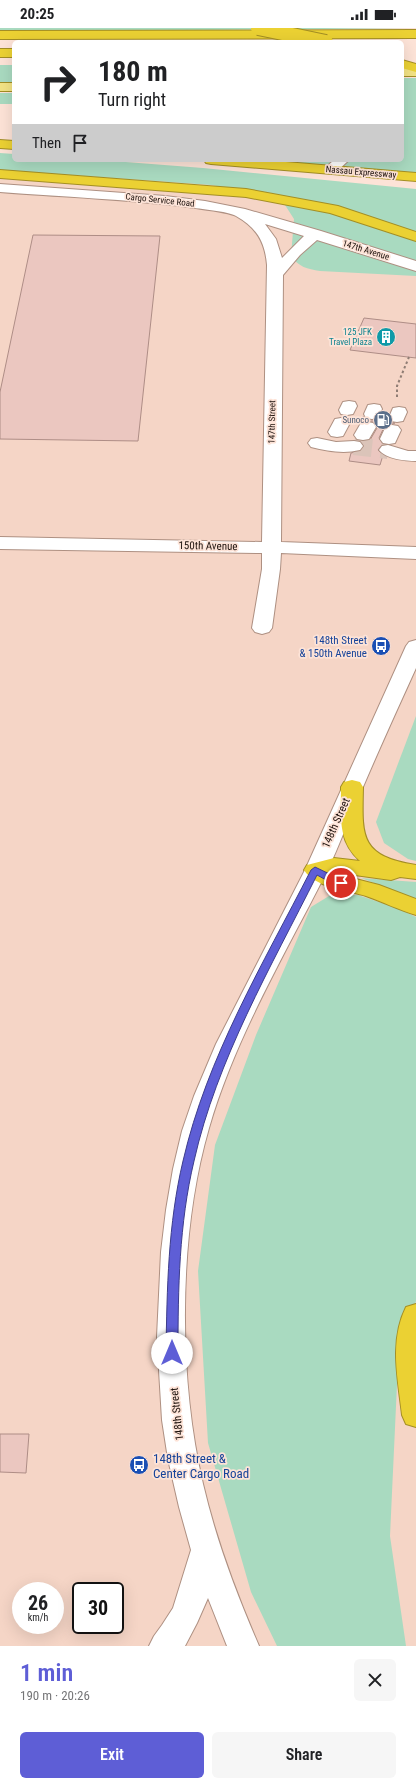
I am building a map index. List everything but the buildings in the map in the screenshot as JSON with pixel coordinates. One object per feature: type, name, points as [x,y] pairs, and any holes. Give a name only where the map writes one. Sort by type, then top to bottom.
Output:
[{"type":"highway","points":[[258,28],[316,40]]},
{"type":"highway","points":[[0,35],[416,34]]},
{"type":"highway","points":[[404,43],[416,43]]},
{"type":"highway","points":[[0,44],[12,44]]},
{"type":"highway","points":[[0,53],[12,53]]},
{"type":"highway","points":[[404,59],[416,59]]},
{"type":"highway","points":[[0,60],[12,60]]},
{"type":"highway","points":[[404,65],[416,68]]},
{"type":"highway","points":[[0,145],[12,145]]},
{"type":"highway","name":"Nassau Expressway","points":[[234,162],[416,177]]},
{"type":"highway","points":[[305,168],[416,183]]},
{"type":"highway","points":[[0,174],[246,193],[333,209],[416,237]]},
{"type":"highway","points":[[352,787],[352,828],[356,842],[361,849],[366,855],[384,865],[416,873]]},
{"type":"highway","points":[[315,870],[334,865],[385,873],[416,873]]},
{"type":"highway","points":[[315,870],[341,883],[371,890],[416,907]]},
{"type":"highway","points":[[416,1314],[409,1349],[416,1415]]},
{"type":"main road","points":[[404,72],[416,72]]},
{"type":"main road","points":[[0,87],[12,87]]},
{"type":"street","points":[[330,170],[340,162]]},
{"type":"street","name":"Cargo Service Road","points":[[0,188],[165,200],[240,212],[316,234]]},
{"type":"street","name":"147th Street","points":[[240,212],[268,235],[273,249],[275,274],[272,547],[267,606],[262,628]]},
{"type":"street","points":[[275,274],[295,252],[316,234]]},
{"type":"street","name":"147th Avenue","points":[[316,234],[416,266]]},
{"type":"street","points":[[317,443],[354,428]]},
{"type":"street","points":[[392,429],[413,448]]},
{"type":"street","name":"150th Avenue","points":[[0,543],[272,547],[416,553]]},
{"type":"street","name":"148th Street","points":[[243,1646],[217,1584],[206,1550],[182,1459],[172,1353],[175,1248],[182,1193],[195,1130],[219,1065],[234,1031],[315,870],[416,646]]},
{"type":"street","points":[[164,1646],[186,1615],[192,1602],[206,1550]]},
{"type":"path","points":[[392,429],[398,394],[397,386],[409,357]]},
{"type":"shaded area","points":[[0,165],[416,201],[416,1646],[0,1646]]},
{"type":"green space","points":[[0,28],[416,28],[0,32]]},
{"type":"green space","points":[[0,65],[12,65],[12,83],[0,83]]},
{"type":"green space","points":[[404,78],[416,78],[416,173],[286,162],[404,162]]},
{"type":"green space","points":[[0,93],[12,93],[12,104],[0,104]]},
{"type":"green space","points":[[0,153],[12,154],[12,162],[126,162],[416,189],[416,276],[320,271],[304,267],[297,263],[291,256],[294,219],[285,205],[261,194],[211,185],[0,170]]},
{"type":"green space","points":[[416,716],[416,861],[408,859],[384,843],[376,822]]},
{"type":"green space","points":[[361,878],[416,882],[416,899]]},
{"type":"green space","points":[[358,895],[400,909],[416,917],[416,1301],[398,1363],[390,1536],[406,1646],[277,1646],[251,1592],[208,1443],[198,1271],[215,1145],[256,1035],[311,907],[329,896]]},
{"type":"tunnel","points":[[354,446],[388,450]]},
{"type":"place","name":"125 JFK Travel Plaza","points":[[386,337]]},
{"type":"place","name":"Sunoco","points":[[383,420]]},
{"type":"place","name":"148th Street & 150th Avenue","points":[[381,646]]},
{"type":"place","name":"148th Street & Center Cargo Road","points":[[139,1465]]},
{"type":"route","points":[[172,1353],[173,1280],[178,1219],[195,1130],[205,1101],[234,1031],[315,870],[341,883]]}]
